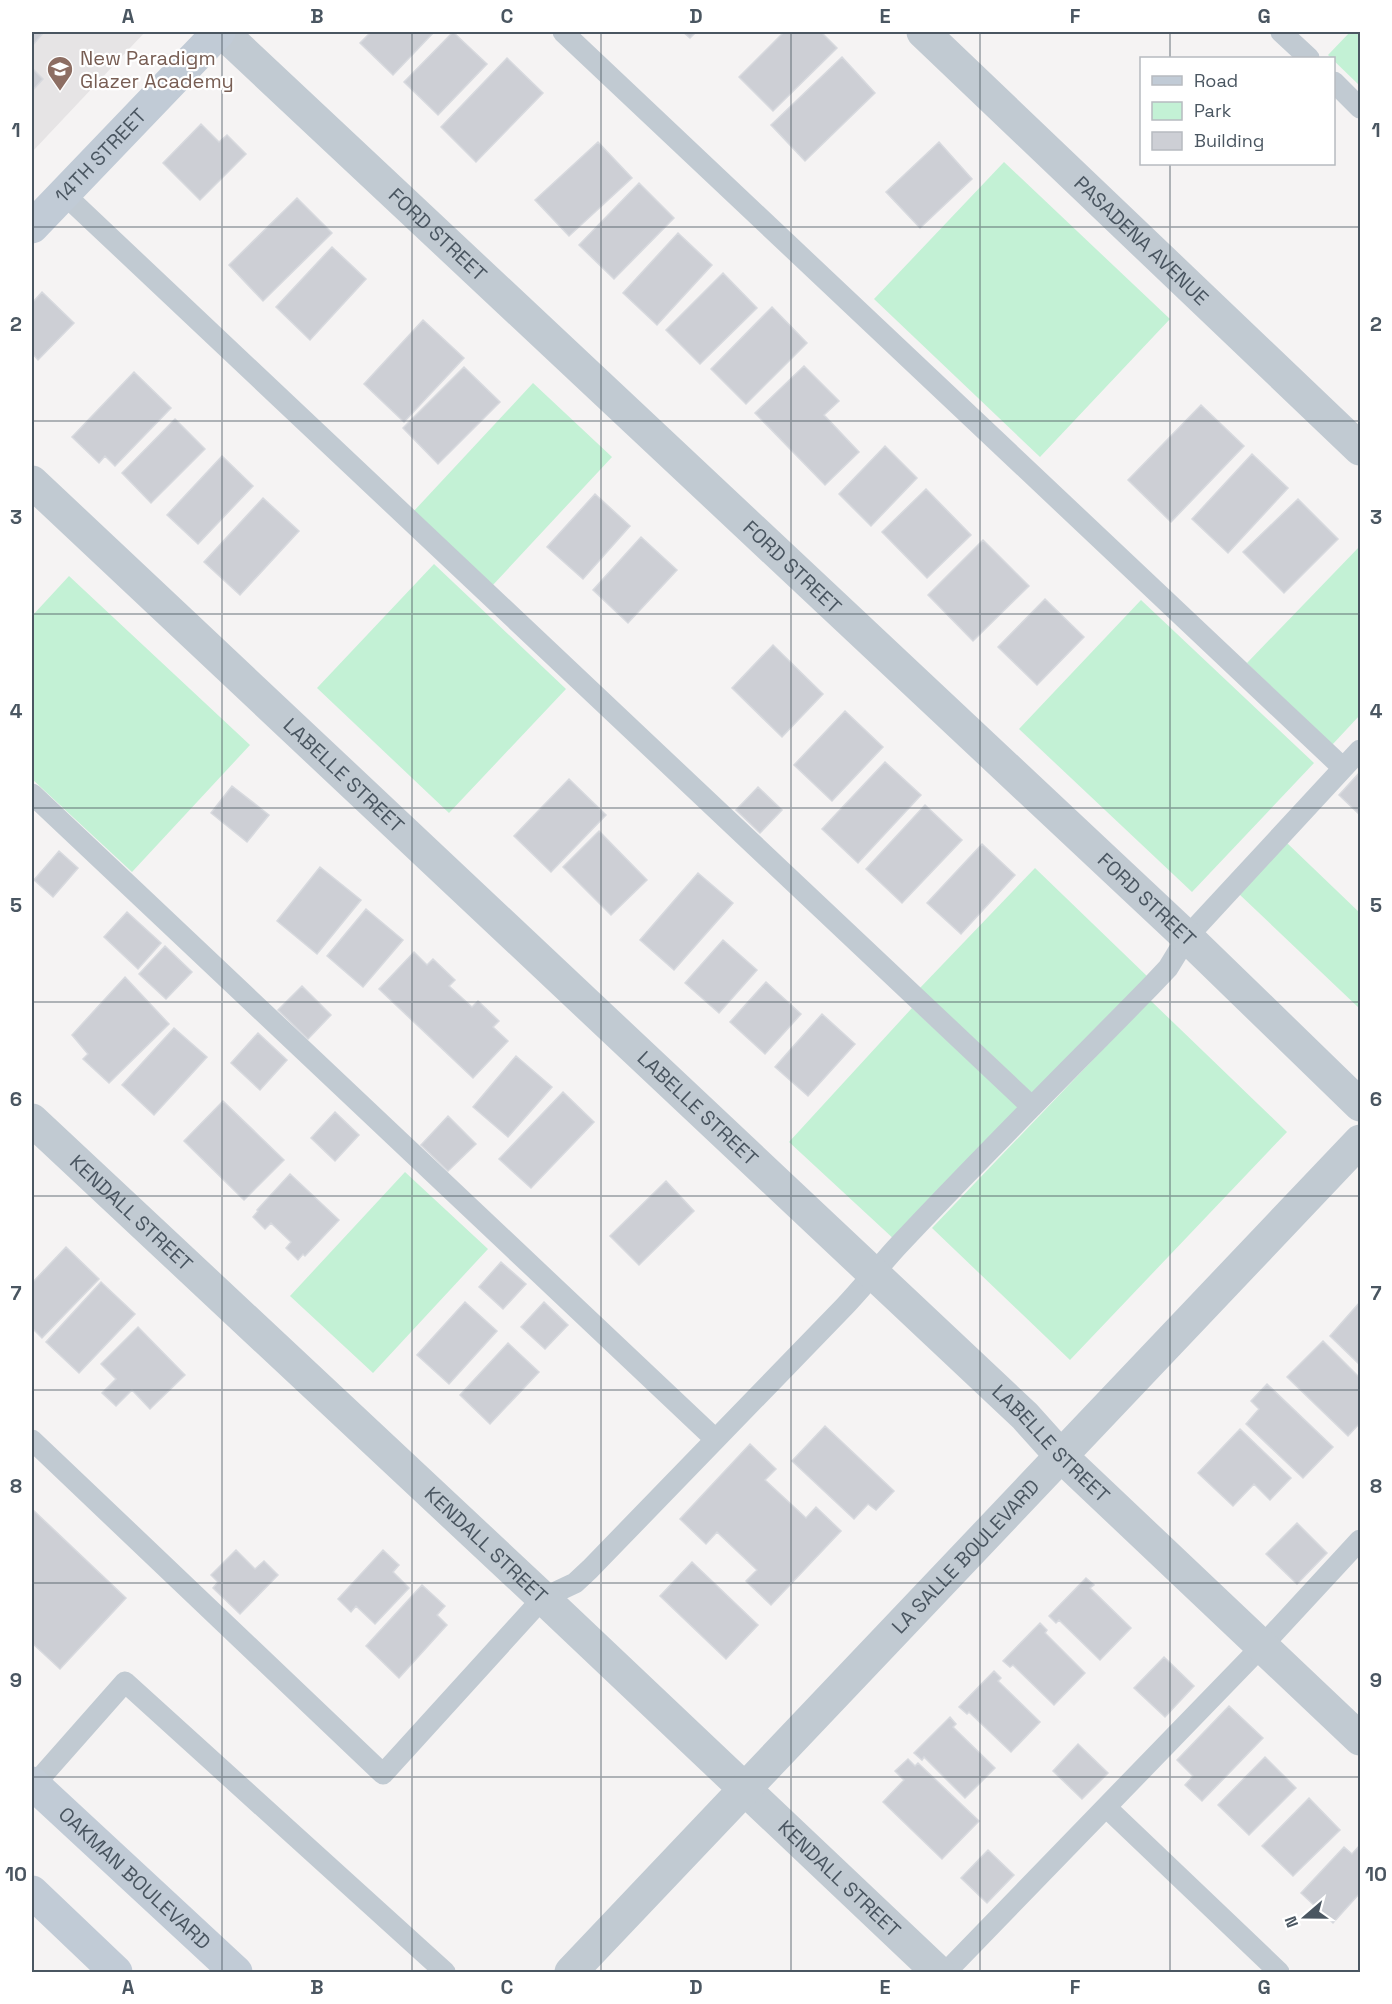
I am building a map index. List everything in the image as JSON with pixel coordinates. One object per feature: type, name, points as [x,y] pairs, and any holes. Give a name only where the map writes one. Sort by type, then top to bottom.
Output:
[{"type":"street","name":"14TH STREET","points":[[32,227],[220,32]]},
{"type":"street","name":"FORD STREET","points":[[220,32],[1186,937],[1360,1105]]},
{"type":"street","name":"PASADENA AVENUE","points":[[923,32],[1360,449]]},
{"type":"street","name":"LABELLE STREET","points":[[32,482],[1025,1416],[1061,1456],[1360,1738]]},
{"type":"street","name":"KENDALL STREET","points":[[32,1120],[938,1972]]},
{"type":"street","name":"LA SALLE BOULEVARD","points":[[571,1972],[1360,1141]]},
{"type":"street","name":"OAKMAN BOULEVARD","points":[[33,1784],[236,1972]]},
{"type":"street","points":[[32,1892],[116,1972]]},
{"type":"lane","points":[[563,32],[1342,767]]},
{"type":"lane","points":[[1281,32],[1308,57]]},
{"type":"lane","points":[[1335,83],[1360,108]]},
{"type":"lane","points":[[64,194],[1032,1107]]},
{"type":"lane","points":[[32,1440],[383,1774],[543,1599],[575,1583],[1168,968],[1186,937],[1360,750]]},
{"type":"lane","points":[[32,794],[715,1440]]},
{"type":"lane","points":[[946,1972],[1262,1646],[1360,1540]]},
{"type":"lane","points":[[33,1784],[125,1682],[445,1972]]},
{"type":"lane","points":[[1106,1807],[1279,1972]]},
{"type":"shaded area","name":"New Paradigm Glazer Academy","points":[[32,32],[145,32],[32,152]]},
{"type":"green space","points":[[1350,32],[1360,32],[1360,86],[1335,62],[1335,57],[1328,55]]},
{"type":"green space","points":[[1004,162],[1170,319],[1040,457],[874,299]]},
{"type":"green space","points":[[533,383],[612,457],[492,586],[413,512]]},
{"type":"green space","points":[[1360,546],[1360,715],[1332,745],[1247,663]]},
{"type":"green space","points":[[434,564],[566,689],[449,813],[317,688]]},
{"type":"green space","points":[[69,576],[250,745],[132,872],[32,779],[32,616]]},
{"type":"green space","points":[[1141,600],[1314,763],[1192,892],[1019,729]]},
{"type":"green space","points":[[1287,843],[1360,913],[1360,1009],[1239,894]]},
{"type":"green space","points":[[1035,868],[1149,978],[1033,1098],[919,989]]},
{"type":"green space","points":[[1150,1000],[1287,1132],[1070,1360],[932,1228]]},
{"type":"green space","points":[[912,1008],[1019,1107],[896,1241],[789,1142]]},
{"type":"green space","points":[[405,1172],[488,1249],[373,1373],[290,1296]]},
{"type":"building","points":[[32,32],[44,32],[32,46]]},
{"type":"building","points":[[371,32],[434,32],[393,75],[360,43]]},
{"type":"building","points":[[453,32],[487,64],[438,115],[404,82]]},
{"type":"building","points":[[683,32],[696,32],[690,38]]},
{"type":"building","points":[[784,32],[821,32],[837,48],[773,111],[739,77]]},
{"type":"building","points":[[842,57],[875,93],[805,161],[771,125]]},
{"type":"building","points":[[507,58],[543,93],[476,162],[441,127]]},
{"type":"building","points":[[32,68],[43,79],[32,91]]},
{"type":"building","points":[[201,124],[219,142],[227,135],[246,154],[200,200],[163,163]]},
{"type":"building","points":[[598,142],[632,178],[569,236],[535,200]]},
{"type":"building","points":[[939,142],[972,179],[920,228],[886,192]]},
{"type":"building","points":[[639,183],[674,218],[614,279],[579,245]]},
{"type":"building","points":[[297,198],[332,233],[263,301],[229,265]]},
{"type":"building","points":[[678,233],[712,265],[657,325],[623,293]]},
{"type":"building","points":[[332,247],[366,279],[310,340],[276,307]]},
{"type":"building","points":[[723,273],[757,308],[700,364],[666,330]]},
{"type":"building","points":[[42,292],[74,323],[38,360],[32,353],[32,303]]},
{"type":"building","points":[[772,307],[807,343],[746,404],[711,369]]},
{"type":"building","points":[[423,320],[464,358],[404,422],[364,384]]},
{"type":"building","points":[[804,366],[839,401],[824,415],[859,452],[825,485],[755,413]]},
{"type":"building","points":[[464,367],[500,402],[438,464],[403,428]]},
{"type":"building","points":[[134,372],[171,408],[115,466],[105,456],[99,463],[72,437]]},
{"type":"building","points":[[1201,405],[1244,446],[1171,522],[1128,480]]},
{"type":"building","points":[[175,419],[205,449],[151,503],[122,473]]},
{"type":"building","points":[[885,446],[917,478],[871,526],[839,494]]},
{"type":"building","points":[[1252,454],[1288,488],[1228,553],[1192,519]]},
{"type":"building","points":[[222,456],[253,486],[198,544],[167,515]]},
{"type":"building","points":[[926,489],[971,535],[927,578],[882,532]]},
{"type":"building","points":[[595,494],[630,526],[583,579],[547,547]]},
{"type":"building","points":[[263,498],[299,531],[240,595],[204,562]]},
{"type":"building","points":[[1298,499],[1338,539],[1284,593],[1243,552]]},
{"type":"building","points":[[641,537],[677,570],[628,623],[593,590]]},
{"type":"building","points":[[983,540],[1029,586],[973,641],[928,595]]},
{"type":"building","points":[[1045,599],[1084,637],[1037,685],[998,647]]},
{"type":"building","points":[[773,645],[823,694],[782,737],[732,688]]},
{"type":"building","points":[[845,711],[883,747],[832,801],[794,765]]},
{"type":"building","points":[[885,762],[921,795],[858,863],[822,829]]},
{"type":"building","points":[[1360,772],[1360,815],[1339,795]]},
{"type":"building","points":[[569,779],[606,815],[551,872],[514,836]]},
{"type":"building","points":[[232,786],[269,815],[247,842],[211,813]]},
{"type":"building","points":[[758,787],[782,810],[760,833],[736,810]]},
{"type":"building","points":[[925,805],[962,840],[902,903],[866,869]]},
{"type":"building","points":[[599,831],[647,880],[611,915],[563,867]]},
{"type":"building","points":[[982,844],[1015,875],[961,934],[927,903]]},
{"type":"building","points":[[59,851],[78,868],[53,897],[34,880]]},
{"type":"building","points":[[320,867],[361,900],[317,954],[277,921]]},
{"type":"building","points":[[698,873],[733,903],[674,970],[640,940]]},
{"type":"building","points":[[366,909],[403,940],[363,987],[327,956]]},
{"type":"building","points":[[127,912],[161,943],[138,969],[104,937]]},
{"type":"building","points":[[723,940],[757,970],[719,1013],[685,983]]},
{"type":"building","points":[[165,946],[192,972],[166,999],[139,974]]},
{"type":"building","points":[[414,952],[427,965],[433,959],[455,980],[449,986],[472,1007],[478,1001],[499,1021],[493,1027],[508,1041],[473,1078],[379,989]]},
{"type":"building","points":[[125,977],[169,1024],[109,1083],[83,1059],[88,1054],[72,1035]]},
{"type":"building","points":[[766,982],[801,1014],[765,1054],[730,1022]]},
{"type":"building","points":[[302,986],[331,1015],[308,1039],[278,1010]]},
{"type":"building","points":[[822,1014],[855,1044],[808,1096],[775,1067]]},
{"type":"building","points":[[174,1028],[207,1057],[154,1115],[122,1085]]},
{"type":"building","points":[[258,1033],[287,1060],[260,1090],[231,1063]]},
{"type":"building","points":[[516,1056],[552,1087],[508,1137],[473,1107]]},
{"type":"building","points":[[563,1092],[594,1122],[531,1188],[499,1159]]},
{"type":"building","points":[[223,1101],[284,1160],[244,1200],[184,1141]]},
{"type":"building","points":[[335,1112],[359,1135],[335,1161],[311,1138]]},
{"type":"building","points":[[448,1116],[476,1144],[448,1171],[421,1145]]},
{"type":"building","points":[[290,1174],[339,1220],[305,1256],[303,1254],[298,1260],[286,1248],[291,1242],[271,1223],[265,1229],[253,1217]]},
{"type":"building","points":[[666,1181],[694,1211],[639,1265],[610,1236]]},
{"type":"building","points":[[66,1247],[99,1279],[42,1338],[32,1328],[32,1283]]},
{"type":"building","points":[[501,1262],[526,1284],[503,1309],[479,1287]]},
{"type":"building","points":[[101,1282],[135,1314],[79,1373],[46,1342]]},
{"type":"building","points":[[465,1302],[497,1331],[449,1384],[417,1355]]},
{"type":"building","points":[[544,1302],[568,1325],[545,1349],[521,1327]]},
{"type":"building","points":[[1360,1302],[1360,1365],[1330,1336]]},
{"type":"building","points":[[138,1327],[185,1375],[150,1409],[132,1390],[116,1406],[102,1393],[116,1379],[101,1364]]},
{"type":"building","points":[[1323,1341],[1360,1378],[1360,1423],[1348,1436],[1287,1377]]},
{"type":"building","points":[[508,1343],[539,1372],[490,1424],[460,1395]]},
{"type":"building","points":[[1267,1384],[1333,1447],[1303,1478],[1246,1424],[1259,1409],[1251,1401]]},
{"type":"building","points":[[825,1426],[894,1491],[876,1510],[868,1504],[854,1519],[792,1461]]},
{"type":"building","points":[[1240,1429],[1291,1478],[1270,1500],[1254,1484],[1233,1506],[1198,1473]]},
{"type":"building","points":[[750,1444],[776,1469],[765,1480],[806,1518],[816,1507],[841,1531],[771,1605],[746,1581],[757,1570],[717,1532],[706,1544],[680,1519]]},
{"type":"building","points":[[32,1509],[126,1598],[60,1669],[32,1643]]},
{"type":"building","points":[[1297,1523],[1327,1553],[1297,1584],[1266,1554]]},
{"type":"building","points":[[236,1550],[255,1569],[264,1561],[278,1575],[240,1614],[213,1588],[218,1582],[211,1575]]},
{"type":"building","points":[[383,1550],[399,1565],[393,1572],[409,1588],[375,1624],[356,1606],[351,1612],[338,1599]]},
{"type":"building","points":[[692,1562],[758,1625],[726,1659],[660,1596]]},
{"type":"building","points":[[1086,1578],[1094,1585],[1090,1588],[1131,1628],[1100,1660],[1059,1620],[1056,1623],[1049,1616]]},
{"type":"building","points":[[422,1585],[445,1606],[437,1615],[447,1625],[399,1678],[366,1646]]},
{"type":"building","points":[[1040,1623],[1047,1630],[1045,1633],[1085,1673],[1054,1705],[1013,1665],[1010,1667],[1003,1661]]},
{"type":"building","points":[[1164,1657],[1194,1686],[1165,1717],[1134,1688]]},
{"type":"building","points":[[994,1671],[1001,1678],[998,1681],[1040,1722],[1011,1752],[969,1712],[967,1714],[959,1707]]},
{"type":"building","points":[[1229,1706],[1263,1738],[1202,1801],[1185,1785],[1193,1776],[1177,1760]]},
{"type":"building","points":[[950,1717],[956,1724],[953,1727],[995,1768],[965,1798],[924,1757],[922,1760],[914,1753]]},
{"type":"building","points":[[1078,1744],[1108,1773],[1082,1799],[1053,1771]]},
{"type":"building","points":[[1265,1757],[1296,1788],[1249,1835],[1218,1805]]},
{"type":"building","points":[[908,1759],[915,1766],[918,1763],[979,1821],[942,1859],[883,1802],[904,1780],[895,1771]]},
{"type":"building","points":[[1309,1798],[1340,1830],[1293,1876],[1262,1846]]},
{"type":"building","points":[[1360,1845],[1360,1893],[1333,1923],[1301,1893],[1344,1847],[1352,1854]]},
{"type":"building","points":[[988,1850],[1014,1875],[987,1903],[961,1878]]},
{"type":"place","name":"New Paradigm Glazer Academy","points":[[60,92]]}]
